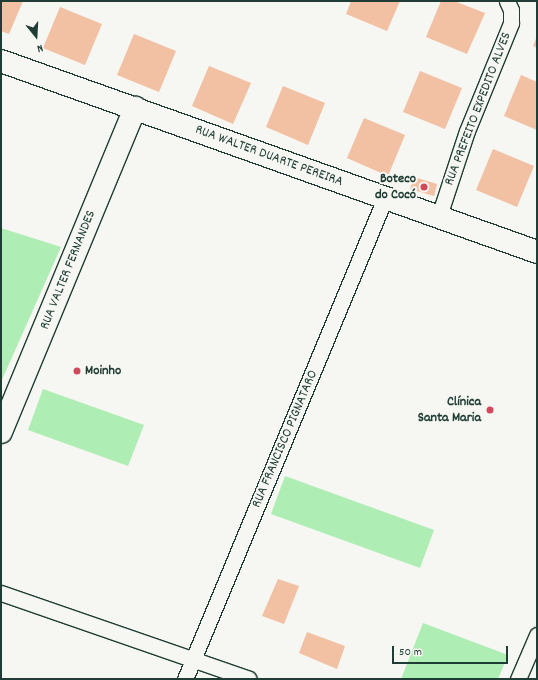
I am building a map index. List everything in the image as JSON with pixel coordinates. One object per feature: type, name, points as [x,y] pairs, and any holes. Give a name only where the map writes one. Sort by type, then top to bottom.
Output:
[{"type":"main road","name":"RUA WALTER DUARTE PEREIRA","points":[[1,60],[537,252]]},
{"type":"main road","name":"RUA VALTER FERNANDES","points":[[1,432],[134,108]]},
{"type":"street","name":"RUA PREFEITO EXPEDITO ALVES","points":[[439,216],[468,131],[511,23],[511,10],[507,1]]},
{"type":"street","name":"RUA FRANCISCO PIGNATARO","points":[[185,679],[385,198]]},
{"type":"street","points":[[1,593],[249,679]]},
{"type":"street","points":[[518,679],[537,636]]},
{"type":"green space","points":[[1,228],[61,247],[1,382]]},
{"type":"green space","points":[[43,389],[144,425],[128,466],[28,430]]},
{"type":"green space","points":[[285,476],[434,530],[420,568],[271,514]]},
{"type":"green space","points":[[423,623],[508,655],[498,679],[401,679]]},
{"type":"building","points":[[1,1],[23,1],[9,34],[1,31]]},
{"type":"building","points":[[351,1],[400,1],[387,31],[346,14]]},
{"type":"building","points":[[441,1],[454,1],[485,13],[467,54],[426,37]]},
{"type":"building","points":[[60,7],[102,24],[85,65],[43,48]]},
{"type":"building","points":[[134,34],[176,51],[159,92],[117,75]]},
{"type":"building","points":[[537,36],[537,48],[533,46]]},
{"type":"building","points":[[209,66],[251,83],[233,124],[192,106]]},
{"type":"building","points":[[420,71],[462,88],[445,129],[403,112]]},
{"type":"building","points":[[521,75],[537,82],[537,130],[504,116]]},
{"type":"building","points":[[283,86],[325,103],[308,145],[266,127]]},
{"type":"building","points":[[364,118],[405,135],[388,176],[347,158]]},
{"type":"building","points":[[493,149],[534,166],[517,207],[476,190]]},
{"type":"building","name":"Boteco do Cocó","points":[[414,177],[437,184],[434,196],[410,189]]},
{"type":"building","points":[[278,579],[299,586],[284,624],[262,616]]},
{"type":"building","points":[[307,632],[345,646],[337,669],[299,653]]},
{"type":"place","name":"Boteco do Cocó","points":[[424,187]]},
{"type":"place","name":"Moinho","points":[[77,371]]},
{"type":"place","name":"Clínica Santa Maria","points":[[490,410]]}]
